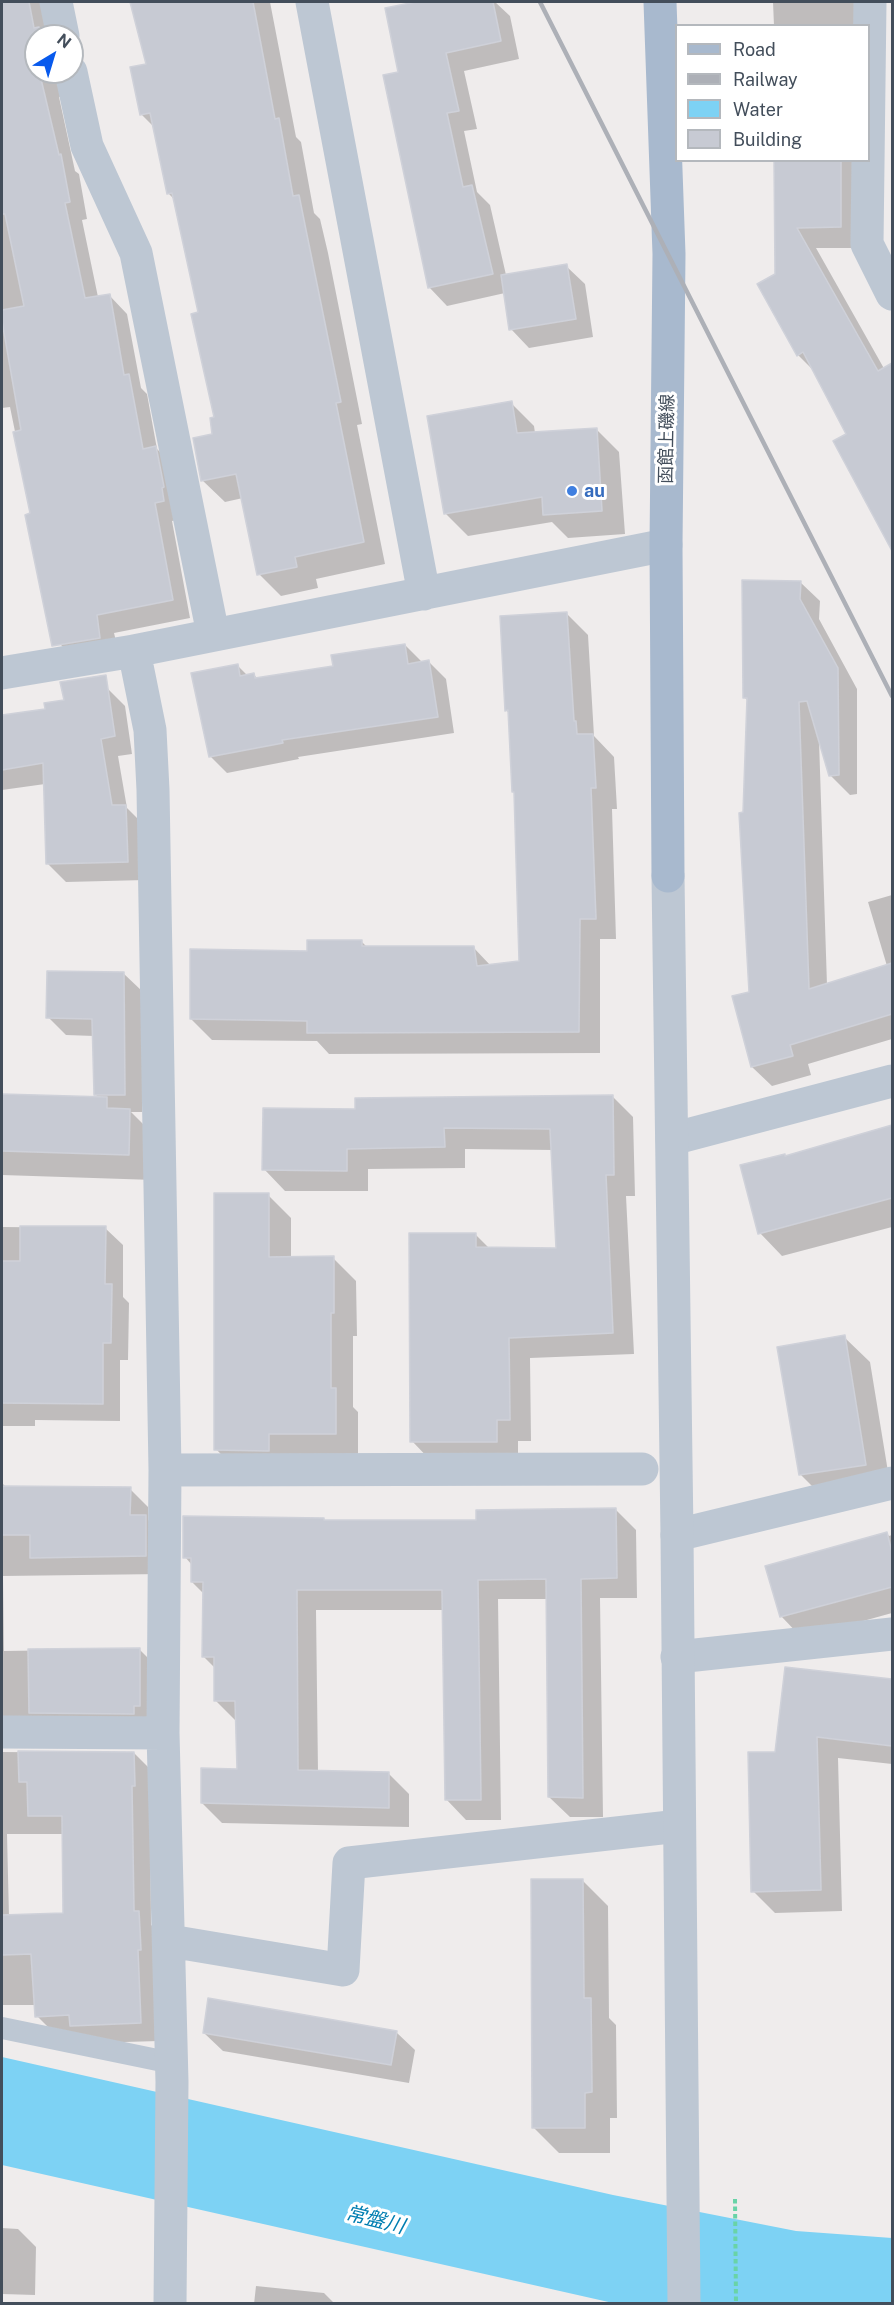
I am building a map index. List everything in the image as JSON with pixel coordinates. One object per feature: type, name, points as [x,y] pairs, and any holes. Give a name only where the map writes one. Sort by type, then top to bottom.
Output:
[{"type":"main road","name":"函館上磯線","points":[[660,2],[669,254],[666,545],[668,876]]},
{"type":"street","points":[[56,2],[61,24]]},
{"type":"street","points":[[312,2],[424,594]]},
{"type":"street","points":[[870,2],[881,127],[867,244],[892,294]]},
{"type":"street","points":[[74,84],[87,146],[136,253],[213,634]]},
{"type":"street","points":[[2,674],[134,651],[666,545]]},
{"type":"street","points":[[134,651],[150,730],[153,790],[165,1470],[163,1733],[172,2073],[170,2304]]},
{"type":"street","points":[[668,876],[684,2304]]},
{"type":"street","points":[[672,1139],[892,1081]]},
{"type":"street","points":[[165,1470],[642,1469]]},
{"type":"street","points":[[677,1535],[892,1483]]},
{"type":"street","points":[[677,1657],[892,1634]]},
{"type":"street","points":[[2,1732],[163,1733]]},
{"type":"street","points":[[170,1941],[343,1970],[349,1863],[679,1826]]},
{"type":"lane","points":[[2,2028],[172,2073]]},
{"type":"path","points":[[735,2199],[736,2304]]},
{"type":"water","name":"常盤川","points":[[2,2057],[613,2195],[796,2231],[892,2238],[892,2303],[613,2303],[2,2165]]},
{"type":"building","points":[[2,2],[29,2],[33,24],[24,24],[24,84],[42,84],[59,155],[61,154],[70,202],[65,203],[85,298],[110,294],[124,375],[129,374],[143,449],[156,446],[164,487],[162,488],[164,501],[155,503],[173,600],[97,615],[100,638],[52,646],[25,515],[30,513],[13,432],[21,430],[2,310],[24,306],[5,214],[2,214]]},
{"type":"building","points":[[130,2],[253,2],[275,119],[279,118],[293,196],[299,195],[341,402],[336,403],[364,542],[295,557],[297,567],[257,575],[236,474],[201,481],[193,438],[212,434],[210,418],[214,417],[191,314],[198,312],[172,193],[167,194],[150,113],[140,115],[130,67],[146,64]]},
{"type":"building","points":[[415,2],[493,2],[501,41],[446,53],[459,111],[447,113],[463,187],[472,185],[493,274],[428,288],[383,75],[398,72],[385,8]]},
{"type":"building","points":[[774,162],[841,162],[841,227],[797,228],[878,371],[892,363],[892,551],[833,441],[846,434],[803,352],[797,356],[757,284],[775,274]]},
{"type":"building","points":[[567,264],[576,319],[509,330],[501,275]]},
{"type":"building","points":[[512,401],[517,433],[597,428],[602,511],[543,515],[542,497],[444,514],[427,416]]},
{"type":"building","points":[[742,580],[801,581],[800,599],[838,668],[839,775],[829,776],[807,701],[799,702],[809,989],[892,963],[892,1014],[790,1045],[793,1056],[751,1067],[732,996],[749,992],[739,813],[743,812],[747,698],[743,698]]},
{"type":"building","points":[[567,612],[574,721],[576,721],[577,734],[593,734],[596,788],[591,788],[596,919],[580,919],[579,1032],[307,1033],[307,1021],[190,1019],[190,949],[307,951],[307,940],[362,940],[362,946],[474,946],[477,966],[519,961],[514,792],[512,792],[508,710],[505,711],[500,616]]},
{"type":"building","points":[[405,644],[408,664],[429,660],[438,717],[282,740],[283,743],[209,757],[191,673],[238,664],[240,676],[254,673],[255,678],[333,666],[331,655]]},
{"type":"building","points":[[106,675],[115,736],[101,739],[112,805],[126,805],[128,862],[46,864],[43,763],[2,770],[2,715],[45,709],[44,703],[64,700],[60,682]]},
{"type":"building","points":[[47,971],[124,972],[125,1095],[94,1095],[92,1019],[46,1018]]},
{"type":"building","points":[[2,1094],[107,1097],[107,1108],[130,1109],[129,1155],[2,1151]]},
{"type":"building","points":[[613,1095],[614,1175],[606,1175],[613,1333],[509,1338],[510,1420],[497,1420],[497,1442],[410,1442],[409,1233],[476,1233],[476,1247],[556,1248],[550,1129],[444,1128],[445,1147],[347,1149],[347,1171],[262,1170],[263,1108],[355,1109],[355,1098]]},
{"type":"building","points":[[892,1125],[892,1198],[758,1234],[740,1165],[785,1154],[785,1156]]},
{"type":"building","points":[[214,1193],[269,1193],[269,1257],[334,1256],[331,1388],[336,1388],[336,1434],[269,1434],[269,1451],[214,1450]]},
{"type":"building","points":[[20,1226],[106,1226],[105,1284],[112,1284],[111,1343],[103,1343],[103,1404],[2,1403],[2,1261],[20,1261]]},
{"type":"building","points":[[845,1335],[866,1465],[799,1475],[777,1347]]},
{"type":"building","points":[[2,1486],[131,1487],[130,1515],[146,1515],[146,1556],[30,1558],[30,1535],[2,1535]]},
{"type":"building","points":[[616,1508],[617,1578],[581,1579],[583,1798],[548,1797],[546,1579],[478,1580],[481,1800],[445,1800],[442,1590],[297,1590],[298,1770],[389,1772],[389,1808],[201,1803],[201,1768],[237,1769],[235,1701],[214,1701],[214,1657],[202,1657],[203,1582],[191,1582],[191,1558],[183,1558],[183,1516],[324,1518],[324,1520],[476,1520],[476,1510]]},
{"type":"building","points":[[887,1532],[892,1552],[892,1587],[780,1617],[765,1566]]},
{"type":"building","points":[[140,1648],[140,1706],[134,1706],[134,1714],[29,1713],[28,1649]]},
{"type":"building","points":[[785,1667],[892,1679],[892,1746],[817,1737],[821,1890],[751,1892],[748,1752],[775,1752]]},
{"type":"building","points":[[18,1751],[134,1752],[135,1786],[132,1786],[134,1911],[139,1911],[141,2023],[70,2026],[69,2015],[35,2017],[31,1954],[2,1955],[2,1915],[63,1913],[62,1816],[28,1816],[27,1782],[19,1782]]},
{"type":"building","points":[[531,1879],[583,1879],[584,1998],[591,1998],[592,2092],[585,2093],[585,2128],[532,2128]]},
{"type":"building","points":[[208,1998],[397,2031],[391,2065],[203,2033]]},
{"type":"railway","points":[[540,2],[892,696]]},
{"type":"place","name":"au","points":[[572,491]]}]
